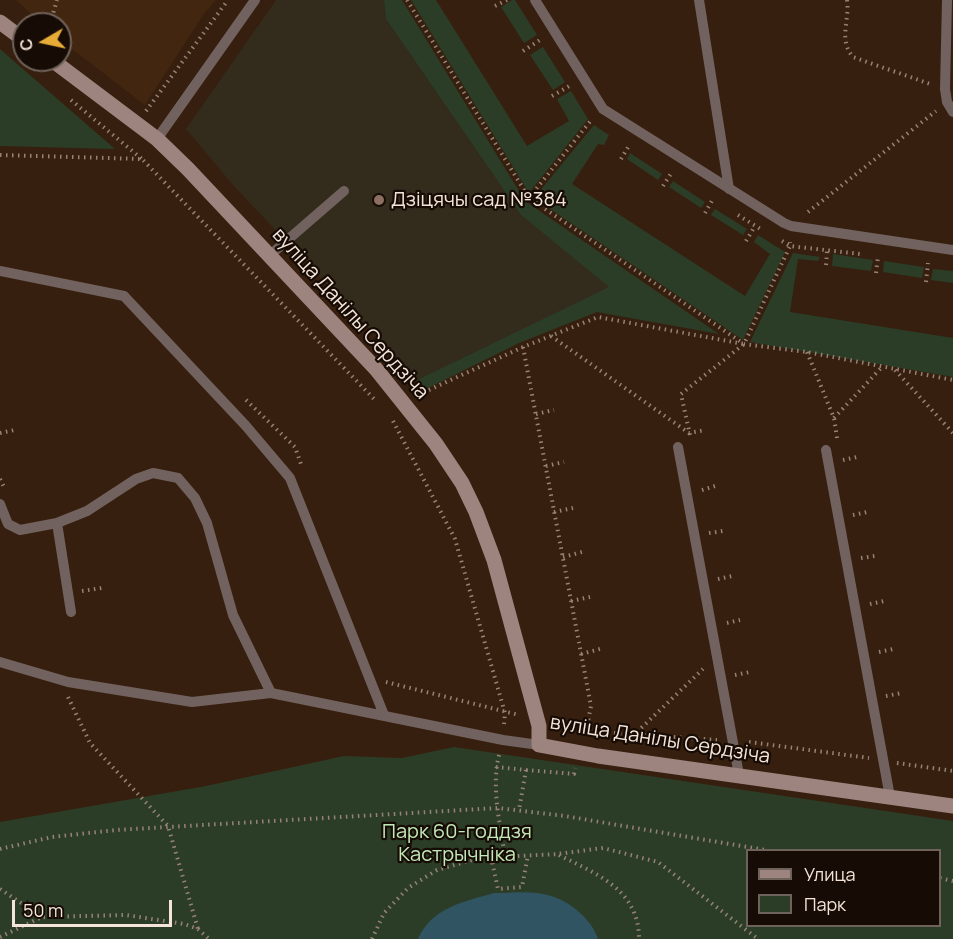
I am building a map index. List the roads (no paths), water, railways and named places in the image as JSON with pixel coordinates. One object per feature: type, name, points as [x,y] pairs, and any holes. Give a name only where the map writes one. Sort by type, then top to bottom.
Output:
[{"type":"street","name":"вуліца Данілы Сердзіча","points":[[70,72],[162,133],[269,256],[376,369],[436,444],[462,483],[494,560],[539,726],[538,745],[598,756],[953,806]]},
{"type":"lane","points":[[162,133],[255,0]]},
{"type":"lane","points":[[535,0],[603,109],[729,189],[791,226],[953,250]]},
{"type":"lane","points":[[699,0],[729,189]]},
{"type":"lane","points":[[947,0],[945,89],[950,107]]},
{"type":"lane","points":[[269,256],[344,191]]},
{"type":"lane","points":[[0,270],[124,296],[246,426],[290,478],[384,715]]},
{"type":"lane","points":[[678,447],[739,775]]},
{"type":"lane","points":[[826,450],[890,797]]},
{"type":"lane","points":[[0,504],[8,524],[20,530],[57,523],[87,511],[136,479],[153,473],[178,478],[195,498],[207,523],[234,615],[271,693]]},
{"type":"lane","points":[[57,523],[71,612]]},
{"type":"lane","points":[[0,662],[60,680],[192,702],[271,693],[538,745]]},
{"type":"water","points":[[494,893],[537,893],[559,899],[573,907],[586,919],[598,939],[418,939],[424,928],[440,913],[460,903]]},
{"type":"place","name":"Дзіцячы сад №384","points":[[379,200]]},
{"type":"park label","name":"Парк 60-годдзя Кастрычніка","points":[[457,844]]}]
